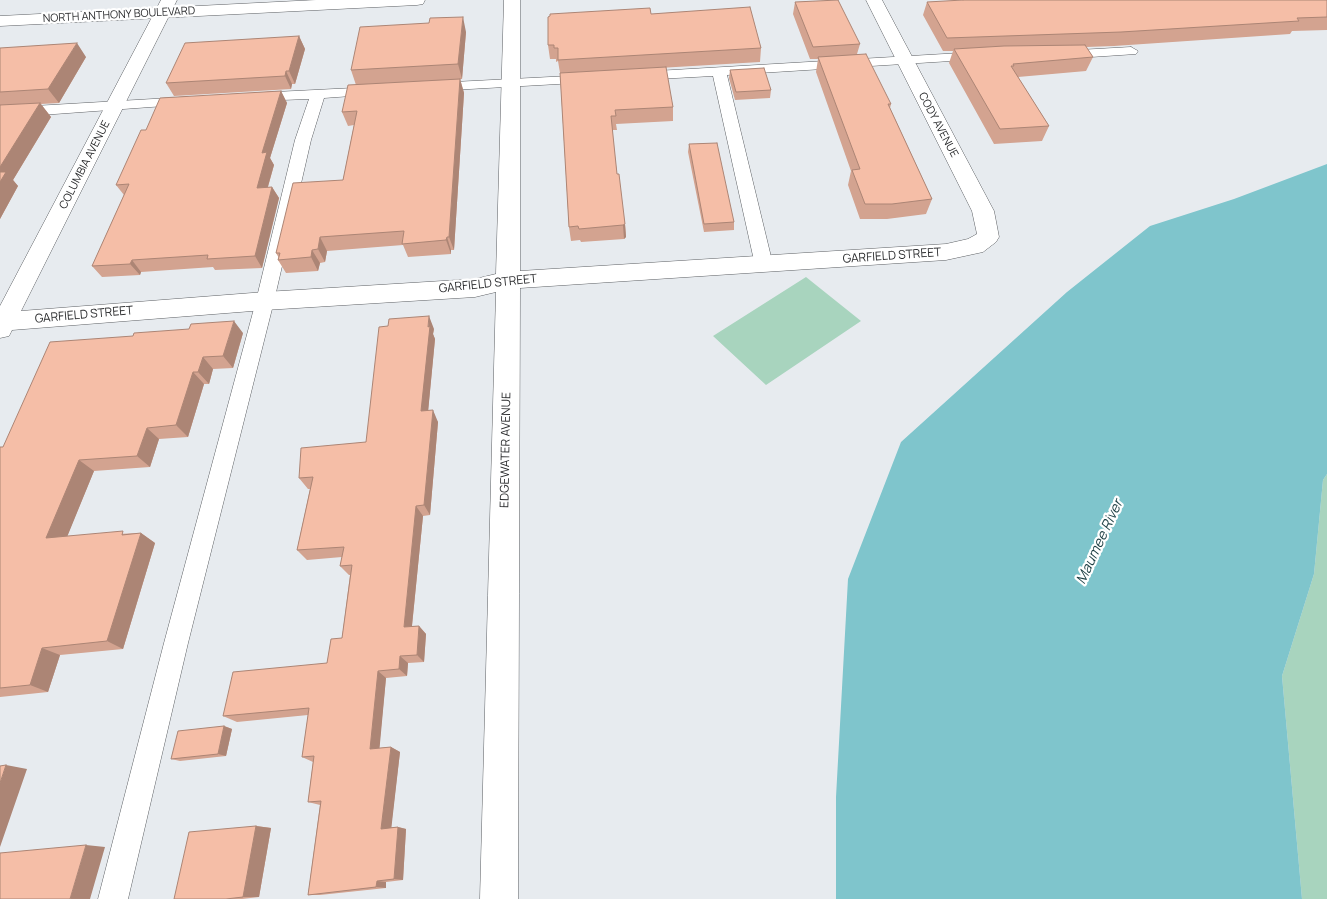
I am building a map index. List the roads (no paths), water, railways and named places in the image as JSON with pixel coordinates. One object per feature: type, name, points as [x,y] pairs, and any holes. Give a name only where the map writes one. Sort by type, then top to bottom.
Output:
[{"type":"street","name":"NORTH ANTHONY BOULEVARD","points":[[0,22],[166,6],[417,0]]},
{"type":"street","name":"EDGEWATER AVENUE","points":[[499,899],[512,0]]},
{"type":"street","name":"CODY AVENUE","points":[[874,0],[983,211],[988,237],[975,246]]},
{"type":"street","name":"COLUMBIA AVENUE","points":[[1,324],[166,6]]},
{"type":"street","name":"GARFIELD STREET","points":[[1,324],[265,301],[475,288],[509,280],[946,252],[975,246]]},
{"type":"lane","points":[[1043,55],[1131,51]]},
{"type":"lane","points":[[621,77],[989,55]]},
{"type":"lane","points":[[719,72],[764,265]]},
{"type":"lane","points":[[416,88],[601,78]]},
{"type":"lane","points":[[242,98],[387,90]]},
{"type":"lane","points":[[113,899],[176,643],[265,301],[303,140],[318,94]]},
{"type":"lane","points":[[0,113],[204,100]]},
{"type":"water","name":"Maumee River","points":[[1327,164],[1327,474],[1323,480],[1314,574],[1282,676],[1302,899],[836,899],[836,797],[848,579],[901,442],[1067,292],[1150,226],[1234,199]]}]
